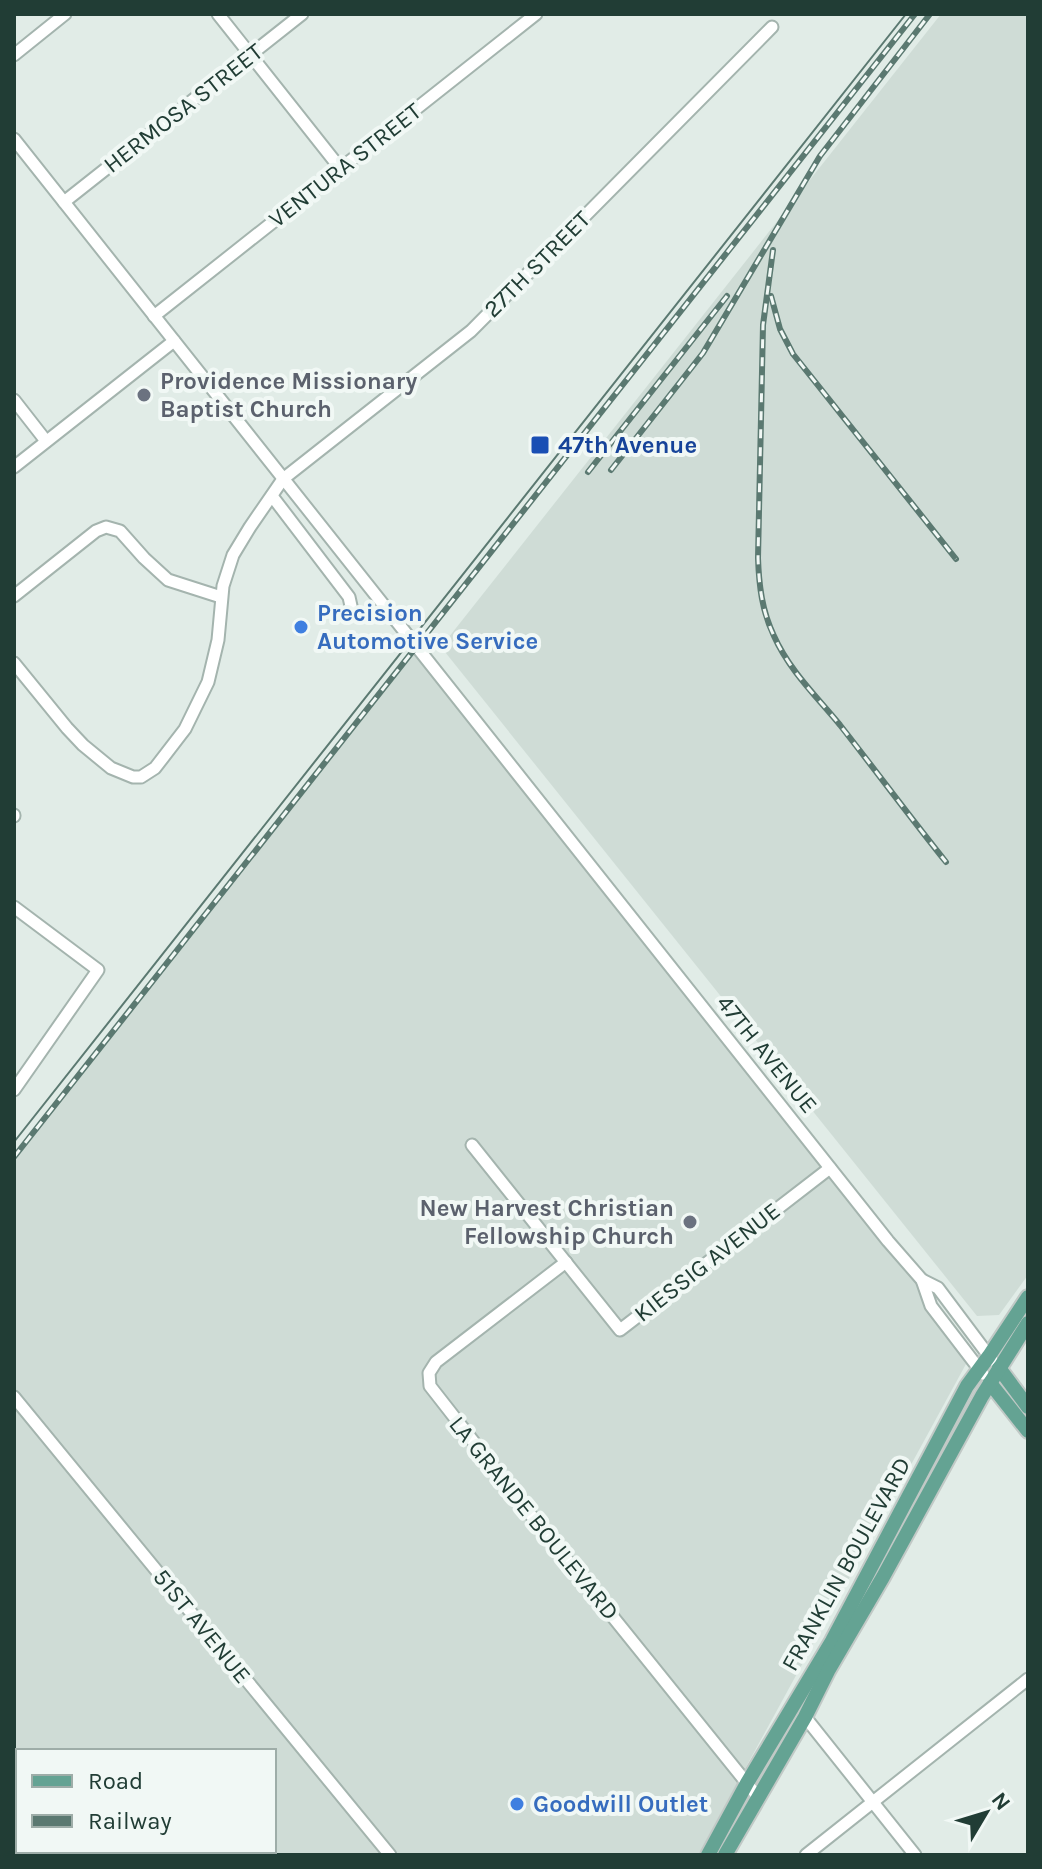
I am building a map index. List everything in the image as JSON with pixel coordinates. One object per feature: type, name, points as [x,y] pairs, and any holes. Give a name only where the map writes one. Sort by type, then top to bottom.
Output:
[{"type":"main road","name":"FRANKLIN BOULEVARD","points":[[708,1855],[832,1641],[967,1386],[1028,1297]]},
{"type":"main road","name":"FRANKLIN BOULEVARD","points":[[725,1855],[990,1383],[1028,1323]]},
{"type":"main road","name":"47TH AVENUE","points":[[999,1368],[1028,1407]]},
{"type":"main road","name":"47TH AVENUE","points":[[990,1383],[1028,1431]]},
{"type":"street","points":[[14,55],[65,14]]},
{"type":"street","points":[[218,14],[340,168]]},
{"type":"street","name":"HERMOSA STREET","points":[[64,202],[302,14]]},
{"type":"street","name":"VENTURA STREET","points":[[154,316],[528,16]]},
{"type":"street","name":"27TH STREET","points":[[14,663],[67,728],[111,768],[127,776],[141,777],[155,768],[185,729],[201,698],[213,665],[221,597],[233,555],[283,479],[471,331],[772,27]]},
{"type":"street","name":"47TH AVENUE","points":[[14,139],[922,1280],[931,1306],[990,1383]]},
{"type":"street","points":[[14,467],[174,341]]},
{"type":"street","points":[[14,400],[46,441]]},
{"type":"street","points":[[272,496],[349,597],[349,615]]},
{"type":"street","points":[[14,596],[96,531],[111,527],[120,531],[168,580],[221,597]]},
{"type":"street","points":[[14,907],[98,970],[14,1090]]},
{"type":"street","name":"KIESSIG AVENUE","points":[[472,1145],[620,1330],[830,1168]]},
{"type":"street","name":"LA GRANDE BOULEVARD","points":[[566,1262],[436,1362],[429,1373],[430,1386],[758,1797]]},
{"type":"street","name":"47TH AVENUE","points":[[922,1280],[938,1288],[999,1368]]},
{"type":"street","name":"51ST AVENUE","points":[[14,1397],[390,1855]]},
{"type":"street","points":[[806,1855],[1028,1679]]},
{"type":"street","points":[[805,1717],[915,1855]]},
{"type":"shaded area","points":[[941,14],[1028,14],[1028,1275],[999,1315],[977,1316],[441,647]]},
{"type":"shaded area","points":[[417,649],[972,1353],[698,1855],[14,1855],[14,1159]]},
{"type":"tram line","points":[[14,1142],[906,14]]},
{"type":"railway","points":[[14,1157],[915,14]]},
{"type":"railway","points":[[611,470],[703,353],[820,156],[930,14]]},
{"type":"railway","points":[[773,250],[763,325],[758,558],[760,588],[767,617],[780,648],[795,672],[946,862]]},
{"type":"railway","points":[[588,472],[727,296]]},
{"type":"railway","points":[[771,296],[780,329],[793,354],[956,559]]},
{"type":"place","name":"Providence Missionary Baptist Church","points":[[144,395]]},
{"type":"place","name":"47th Avenue","points":[[540,445]]},
{"type":"place","name":"Precision Automotive Service","points":[[301,627]]},
{"type":"place","name":"New Harvest Christian Fellowship Church","points":[[690,1222]]},
{"type":"place","name":"Goodwill Outlet","points":[[517,1804]]}]
